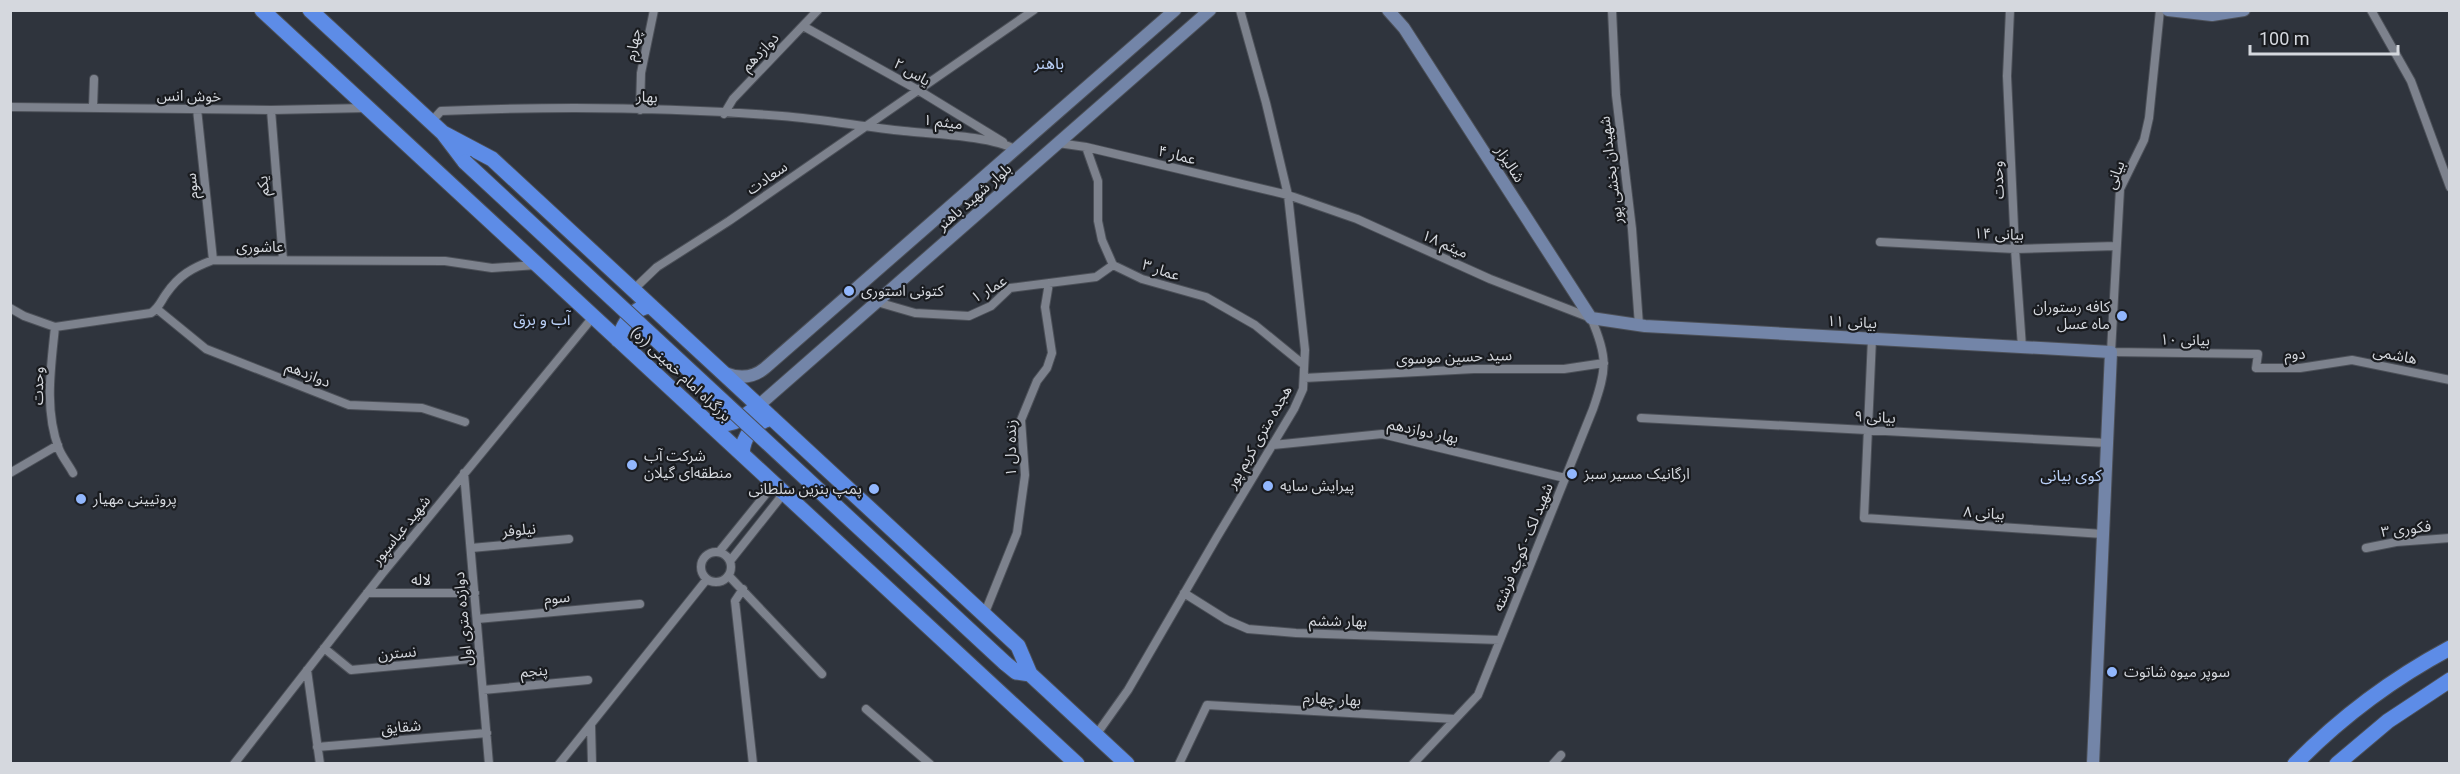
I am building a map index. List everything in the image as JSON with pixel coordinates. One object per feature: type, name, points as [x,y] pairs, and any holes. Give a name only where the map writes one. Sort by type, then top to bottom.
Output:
[{"type":"highway","name":"بزرگراه امام خمینی (ره)","points":[[262,10],[1077,764]]},
{"type":"highway","name":"بزرگراه امام خمینی (ره)","points":[[310,10],[443,133],[465,162],[1005,663],[1016,672],[1030,674]]},
{"type":"highway","name":"بزرگراه امام خمینی (ره)","points":[[443,133],[492,159],[759,405],[1019,647],[1030,674],[1127,764]]},
{"type":"highway","points":[[618,340],[632,315],[643,307],[651,306]]},
{"type":"highway","points":[[734,423],[743,409],[745,393]]},
{"type":"highway","points":[[702,417],[716,424],[734,423],[759,405]]},
{"type":"highway","points":[[742,454],[744,441],[750,431],[759,423],[772,418]]},
{"type":"highway","points":[[2295,764],[2336,724],[2375,694],[2450,648]]},
{"type":"highway","points":[[2337,764],[2388,721],[2449,683]]},
{"type":"street","name":"چهارم","points":[[640,110],[641,73],[654,10]]},
{"type":"street","name":"دوازدهم","points":[[724,114],[733,99],[818,10]]},
{"type":"street","name":"سعادت","points":[[633,290],[657,267],[729,221],[1034,10]]},
{"type":"street","name":"بلوار شهید باهنر","points":[[759,405],[1210,10]]},
{"type":"street","name":"هجده متری کریم پور","points":[[1096,735],[1128,690],[1294,409],[1303,389],[1305,350],[1288,195],[1266,103],[1240,10]]},
{"type":"street","name":"شالیزار","points":[[1388,10],[1404,28],[1591,318]]},
{"type":"street","name":"شالیزار","points":[[1399,10],[1404,28]]},
{"type":"street","name":"شهیدان بخشی پور","points":[[1612,10],[1616,95],[1632,229],[1640,326]]},
{"type":"street","name":"وحدت","points":[[2010,10],[2007,76],[2022,347]]},
{"type":"street","name":"بیانی","points":[[2111,352],[2120,189],[2144,140],[2149,118],[2160,10]]},
{"type":"street","points":[[2168,10],[2204,15],[2244,10]]},
{"type":"street","points":[[2371,10],[2411,81],[2450,187]]},
{"type":"street","name":"بلوار شهید باهنر","points":[[721,370],[741,377],[761,372],[914,239],[1011,147],[1170,12]]},
{"type":"street","name":"یاس ۲","points":[[804,26],[918,90],[1011,147]]},
{"type":"street","points":[[93,107],[94,79]]},
{"type":"street","name":"خوش انس","points":[[10,106],[271,110],[368,108]]},
{"type":"street","name":"بهار","points":[[431,122],[441,111],[523,108],[783,116],[866,127]]},
{"type":"street","name":"سوم","points":[[197,109],[213,260]]},
{"type":"street","name":"یکم","points":[[271,110],[283,260]]},
{"type":"street","name":"میثم ۱","points":[[866,127],[1011,147]]},
{"type":"street","name":"عمار ۴","points":[[1058,143],[1086,147],[1288,195]]},
{"type":"street","points":[[1086,147],[1098,181],[1100,201],[1098,221],[1102,240],[1113,265]]},
{"type":"street","name":"میثم ۱۸","points":[[1288,195],[1357,219],[1490,279],[1591,318]]},
{"type":"street","points":[[914,239],[929,257]]},
{"type":"street","name":"بیانی ۱۴","points":[[1880,242],[2015,249],[2116,246]]},
{"type":"street","name":"عاشوری","points":[[157,309],[167,293],[189,269],[213,260],[445,261],[492,268],[537,265]]},
{"type":"street","name":"عمار ۱","points":[[877,302],[915,313],[969,316],[992,306],[1010,288],[1096,277],[1113,265]]},
{"type":"street","name":"عمار ۳","points":[[1113,265],[1142,279],[1206,297],[1255,325],[1304,365]]},
{"type":"street","name":"زنده دل ۱","points":[[984,615],[1017,533],[1025,475],[1021,420],[1037,381],[1047,368],[1052,353],[1045,307],[1049,283]]},
{"type":"street","points":[[862,284],[877,302]]},
{"type":"street","points":[[10,308],[24,316],[55,327],[151,313],[157,309]]},
{"type":"street","name":"دوازدهم","points":[[157,309],[206,349],[348,405],[422,408],[465,422]]},
{"type":"street","name":"شهید عباسپور","points":[[234,764],[464,472],[593,317]]},
{"type":"street","name":"بیانی ۱۱","points":[[1591,318],[1640,326],[2111,352]]},
{"type":"street","name":"شهید لک - کوچه فرشته","points":[[1413,764],[1478,695],[1566,478],[1604,376],[1599,335],[1591,318]]},
{"type":"street","name":"وحدت","points":[[55,327],[51,418],[58,445],[74,473]]},
{"type":"street","points":[[1868,430],[1872,338]]},
{"type":"street","points":[[2093,764],[2111,352]]},
{"type":"street","name":"بیانی ۱۰","points":[[2111,352],[2258,354],[2256,368]]},
{"type":"street","name":"هاشمی","points":[[2334,363],[2352,360],[2450,380]]},
{"type":"street","name":"سید حسین موسوی","points":[[1304,378],[1465,369],[1564,369],[1604,363]]},
{"type":"street","name":"دوم","points":[[2256,368],[2300,369],[2334,363]]},
{"type":"street","name":"بیانی ۹","points":[[1641,418],[2107,443]]},
{"type":"street","name":"بیانی ۸","points":[[1868,430],[1864,518],[2103,534]]},
{"type":"street","name":"بهار دوازدهم","points":[[1273,445],[1383,434],[1566,478]]},
{"type":"street","points":[[10,473],[58,445]]},
{"type":"street","name":"دوازده متری اول","points":[[464,472],[489,764]]},
{"type":"street","points":[[779,489],[730,561],[729,576],[721,582],[706,579],[701,571],[702,561],[709,554],[719,552],[779,489]]},
{"type":"street","name":"فکوری ۳","points":[[2366,548],[2396,542],[2450,538]]},
{"type":"street","name":"نیلوفر","points":[[471,548],[569,539]]},
{"type":"street","points":[[719,552],[730,561]]},
{"type":"street","points":[[729,576],[822,674]]},
{"type":"street","points":[[560,764],[706,579]]},
{"type":"street","points":[[743,589],[735,601],[753,764]]},
{"type":"street","name":"لاله","points":[[367,593],[475,593]]},
{"type":"street","name":"بهار ششم","points":[[1184,593],[1227,620],[1248,629],[1296,633],[1500,640]]},
{"type":"street","name":"سوم","points":[[477,619],[640,603]]},
{"type":"street","name":"نسترن","points":[[324,648],[351,670],[480,658]]},
{"type":"street","points":[[307,670],[320,764]]},
{"type":"street","name":"پنجم","points":[[483,690],[588,680]]},
{"type":"street","name":"بهار چهارم","points":[[1179,764],[1207,705],[1455,719]]},
{"type":"street","points":[[866,709],[930,764]]},
{"type":"street","points":[[591,724],[592,764]]},
{"type":"street","name":"شقایق","points":[[317,747],[487,733]]},
{"type":"street","points":[[1553,764],[1561,754]]},
{"type":"place","name":"کتونی استوری","points":[[849,291]]},
{"type":"place","name":"کافه رستوران ماه عسل","points":[[2122,316]]},
{"type":"place","name":"شرکت آب منطقه‌ای گیلان","points":[[632,465]]},
{"type":"place","name":"ارگانیک مسیر سبز","points":[[1572,474]]},
{"type":"place","name":"پیرایش سایه","points":[[1268,486]]},
{"type":"place","name":"پمپ بنزین سلطانی","points":[[874,489]]},
{"type":"place","name":"پروتیینی مهیار","points":[[81,499]]},
{"type":"place","name":"سوپر میوه شاتوت","points":[[2112,672]]},
{"type":"district","name":"باهنر","points":[[1049,63]]},
{"type":"district","name":"آب و برق","points":[[542,319]]},
{"type":"district","name":"کوی بیانی","points":[[2071,475]]}]
